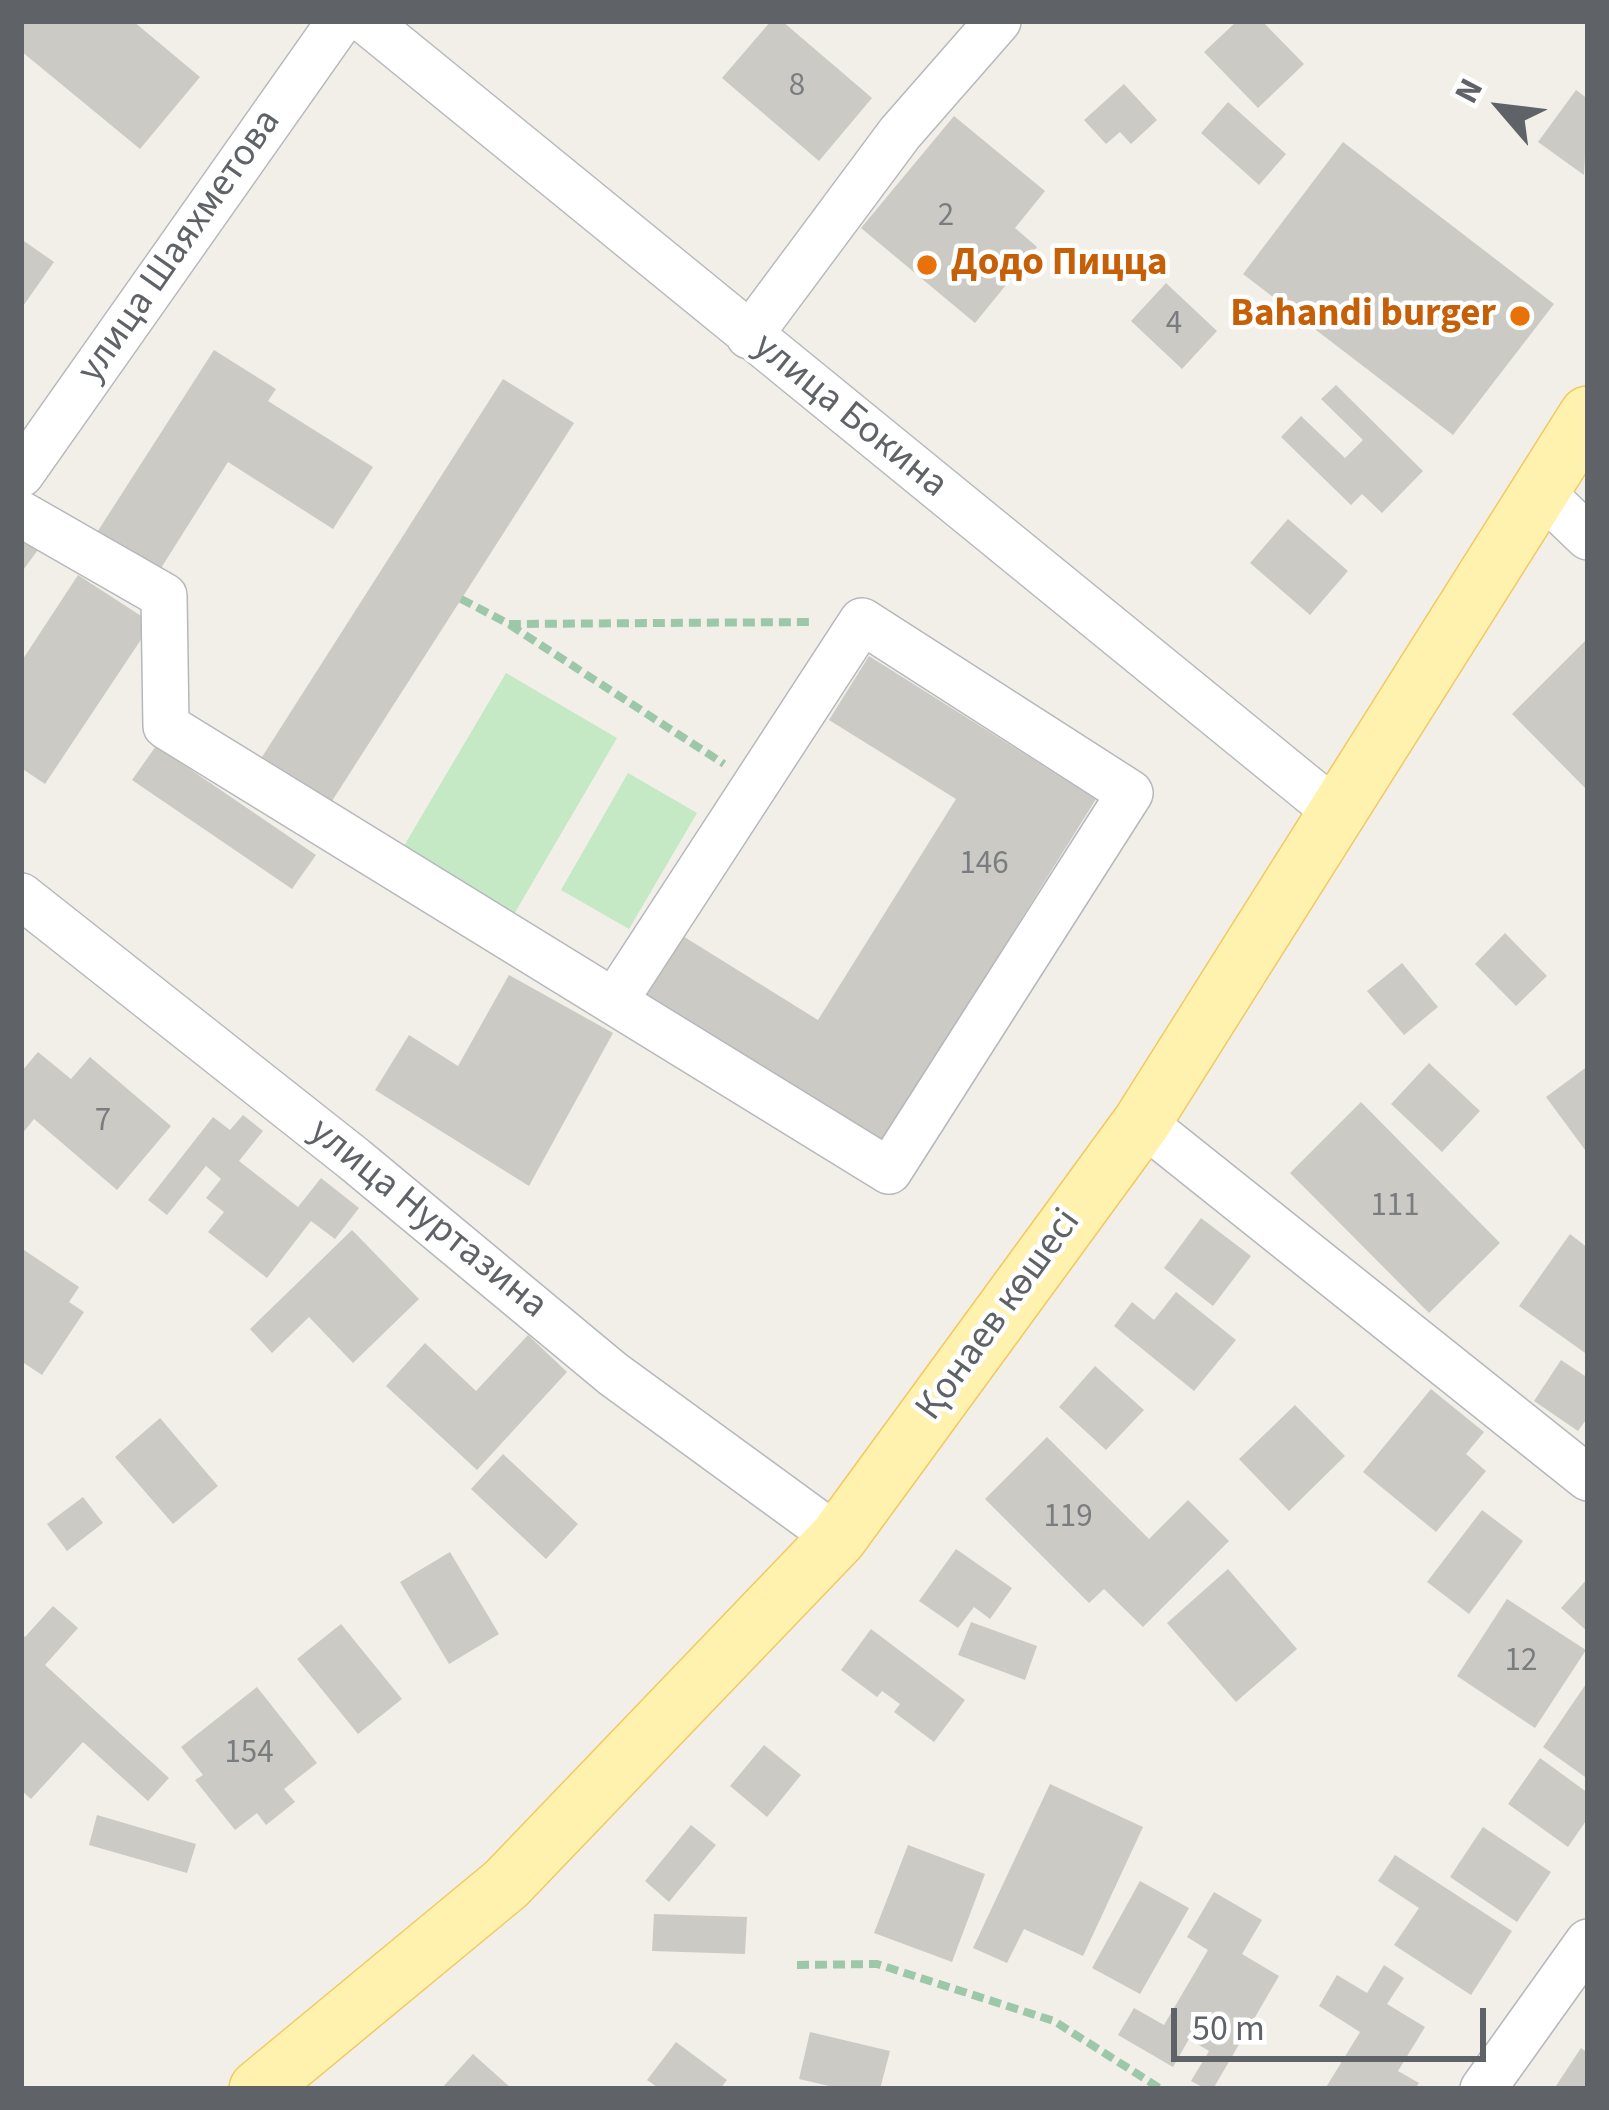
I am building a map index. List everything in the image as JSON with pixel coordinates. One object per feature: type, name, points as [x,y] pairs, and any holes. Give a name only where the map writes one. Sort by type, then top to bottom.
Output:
[{"type":"main road","name":"Қонаев көшесі","points":[[258,2089],[506,1884],[838,1538],[1142,1122],[1588,416]]},
{"type":"street","name":"улица Шаяхметова","points":[[21,473],[340,21]]},
{"type":"street","name":"улица Бокина","points":[[366,21],[1335,811]]},
{"type":"street","points":[[748,336],[900,133],[998,21]]},
{"type":"street","points":[[1541,492],[1588,537]]},
{"type":"street","points":[[21,514],[164,596],[166,726],[889,1172],[1130,793],[862,621],[614,1002]]},
{"type":"street","name":"улица Нуртазина","points":[[21,896],[354,1159],[614,1374],[838,1538]]},
{"type":"street","points":[[1142,1122],[1588,1478]]},
{"type":"street","points":[[1483,2089],[1588,1942]]},
{"type":"path","points":[[461,598],[509,624],[756,785]]},
{"type":"path","points":[[509,624],[862,621]]},
{"type":"path","points":[[797,1965],[877,1964],[1054,2021],[1161,2089]]},
{"type":"green space","points":[[506,673],[617,738],[510,921],[398,856]]},
{"type":"green space","points":[[628,773],[697,813],[629,929],[561,890]]},
{"type":"building","points":[[21,21],[133,21],[200,77],[140,149],[21,51]]},
{"type":"building","points":[[771,21],[782,21],[872,98],[819,161],[722,78]]},
{"type":"building","points":[[1237,21],[1262,21],[1304,64],[1258,108],[1204,52]]},
{"type":"building","points":[[1124,84],[1157,120],[1131,144],[1120,132],[1106,144],[1084,120]]},
{"type":"building","points":[[1576,90],[1588,99],[1584,175],[1538,142]]},
{"type":"building","points":[[1228,102],[1286,154],[1259,185],[1201,133]]},
{"type":"building","points":[[954,116],[1045,191],[1015,228],[1037,247],[975,323],[861,228]]},
{"type":"building","points":[[1343,142],[1554,304],[1453,435],[1243,274]]},
{"type":"building","points":[[21,239],[54,262],[21,309]]},
{"type":"building","points":[[1166,283],[1217,331],[1182,369],[1131,321]]},
{"type":"building","points":[[214,350],[276,389],[268,401],[373,467],[333,529],[228,462],[156,576],[94,537]]},
{"type":"building","points":[[503,379],[574,423],[332,801],[262,757]]},
{"type":"building","points":[[1336,385],[1423,471],[1382,513],[1362,494],[1351,505],[1281,437],[1301,416],[1345,458],[1363,440],[1321,399]]},
{"type":"building","points":[[1288,519],[1348,571],[1310,615],[1250,563]]},
{"type":"building","points":[[21,534],[40,547],[21,573]]},
{"type":"building","points":[[78,575],[152,623],[45,784],[21,768],[21,662]]},
{"type":"building","points":[[1588,638],[1588,791],[1512,714]]},
{"type":"building","points":[[869,656],[1096,799],[879,1147],[638,996],[678,933],[818,1020],[956,799],[829,720]]},
{"type":"building","points":[[156,746],[316,855],[292,889],[132,780]]},
{"type":"building","points":[[1505,933],[1547,976],[1516,1006],[1475,964]]},
{"type":"building","points":[[1402,963],[1438,1007],[1404,1035],[1367,991]]},
{"type":"building","points":[[509,975],[613,1033],[529,1186],[375,1090],[409,1035],[458,1066]]},
{"type":"building","points":[[38,1052],[71,1079],[90,1057],[171,1126],[117,1190],[34,1119],[21,1135],[21,1072]]},
{"type":"building","points":[[1429,1063],[1480,1111],[1442,1152],[1391,1104]]},
{"type":"building","points":[[1588,1066],[1588,1154],[1546,1097]]},
{"type":"building","points":[[1361,1102],[1500,1243],[1429,1313],[1290,1173]]},
{"type":"building","points":[[243,1115],[263,1131],[239,1161],[298,1207],[321,1178],[359,1208],[335,1239],[311,1221],[267,1278],[208,1232],[224,1212],[206,1198],[221,1179],[206,1166],[167,1215],[148,1200],[213,1117],[230,1130]]},
{"type":"building","points":[[1201,1218],[1251,1256],[1213,1306],[1164,1268]]},
{"type":"building","points":[[352,1230],[419,1299],[353,1363],[309,1317],[272,1353],[250,1329]]},
{"type":"building","points":[[1570,1234],[1588,1248],[1588,1355],[1519,1306]]},
{"type":"building","points":[[21,1248],[79,1287],[69,1302],[84,1312],[42,1375],[21,1361]]},
{"type":"building","points":[[1176,1292],[1236,1340],[1194,1391],[1114,1326],[1132,1302],[1154,1320]]},
{"type":"building","points":[[528,1335],[567,1372],[477,1470],[386,1386],[425,1343],[476,1391]]},
{"type":"building","points":[[1561,1360],[1588,1378],[1588,1417],[1578,1431],[1534,1401]]},
{"type":"building","points":[[1095,1366],[1144,1410],[1106,1450],[1059,1407]]},
{"type":"building","points":[[1431,1389],[1484,1432],[1466,1454],[1486,1471],[1436,1532],[1363,1472]]},
{"type":"building","points":[[1295,1405],[1345,1456],[1289,1511],[1239,1459]]},
{"type":"building","points":[[160,1418],[218,1486],[173,1524],[115,1457]]},
{"type":"building","points":[[1047,1437],[1149,1539],[1188,1500],[1229,1541],[1143,1627],[1104,1589],[1089,1603],[985,1499]]},
{"type":"building","points":[[503,1454],[578,1524],[546,1559],[471,1489]]},
{"type":"building","points":[[83,1497],[103,1523],[67,1551],[47,1524]]},
{"type":"building","points":[[1482,1510],[1523,1541],[1469,1614],[1427,1582]]},
{"type":"building","points":[[956,1549],[1012,1588],[990,1619],[974,1607],[958,1628],[919,1601]]},
{"type":"building","points":[[450,1552],[499,1634],[449,1664],[400,1582]]},
{"type":"building","points":[[1228,1569],[1297,1649],[1236,1702],[1167,1623]]},
{"type":"building","points":[[1588,1578],[1588,1632],[1561,1608]]},
{"type":"building","points":[[1507,1599],[1586,1650],[1535,1728],[1457,1676]]},
{"type":"building","points":[[53,1606],[78,1628],[45,1665],[169,1778],[148,1801],[83,1742],[31,1799],[21,1790],[21,1633],[25,1637]]},
{"type":"building","points":[[971,1622],[1037,1646],[1025,1680],[958,1655]]},
{"type":"building","points":[[341,1624],[402,1699],[358,1734],[297,1659]]},
{"type":"building","points":[[871,1629],[965,1700],[934,1742],[894,1712],[900,1704],[882,1691],[877,1697],[841,1670]]},
{"type":"building","points":[[1588,1681],[1588,1779],[1543,1747]]},
{"type":"building","points":[[257,1687],[317,1763],[284,1789],[295,1802],[266,1825],[257,1813],[235,1830],[195,1780],[203,1775],[181,1747]]},
{"type":"building","points":[[764,1745],[801,1775],[767,1817],[730,1786]]},
{"type":"building","points":[[1540,1758],[1588,1793],[1588,1818],[1568,1847],[1508,1804]]},
{"type":"building","points":[[1050,1784],[1143,1827],[1083,1956],[1024,1929],[1007,1963],[973,1948]]},
{"type":"building","points":[[97,1815],[196,1844],[187,1873],[89,1845]]},
{"type":"building","points":[[691,1825],[716,1845],[669,1902],[645,1881]]},
{"type":"building","points":[[1483,1827],[1551,1872],[1517,1922],[1450,1877]]},
{"type":"building","points":[[908,1845],[985,1874],[952,1962],[874,1933]]},
{"type":"building","points":[[1395,1855],[1512,1931],[1471,1995],[1394,1945],[1419,1908],[1378,1881]]},
{"type":"building","points":[[1140,1881],[1189,1908],[1140,1994],[1092,1968]]},
{"type":"building","points":[[1214,1892],[1262,1920],[1242,1954],[1279,1976],[1213,2089],[1206,2089],[1191,2081],[1209,2051],[1189,2039],[1173,2067],[1118,2035],[1134,2008],[1164,2025],[1208,1950],[1187,1937]]},
{"type":"building","points":[[654,1914],[747,1917],[745,1954],[652,1951]]},
{"type":"building","points":[[1384,1965],[1404,1978],[1387,2004],[1425,2027],[1398,2071],[1419,2083],[1415,2089],[1325,2089],[1360,2032],[1319,2006],[1337,1975],[1367,1993]]},
{"type":"building","points":[[810,2032],[890,2051],[880,2089],[842,2089],[799,2079]]},
{"type":"building","points":[[676,2042],[727,2080],[720,2089],[660,2089],[647,2080]]},
{"type":"building","points":[[1581,2048],[1588,2053],[1588,2089],[1554,2089]]},
{"type":"building","points":[[473,2054],[512,2089],[441,2089]]},
{"type":"place","name":"Додо Пицца","points":[[927,265]]},
{"type":"place","name":"Bahandi burger","points":[[1520,316]]}]
